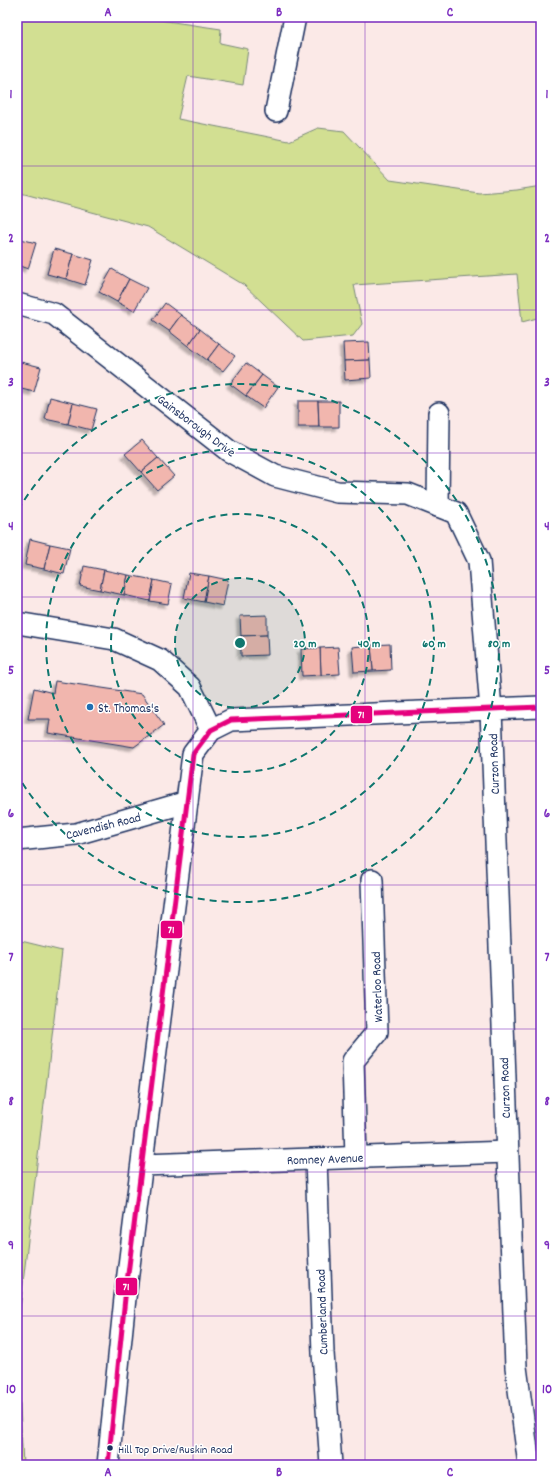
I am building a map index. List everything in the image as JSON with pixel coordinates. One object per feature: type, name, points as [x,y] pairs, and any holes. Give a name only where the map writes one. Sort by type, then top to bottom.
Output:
[{"type":"street","points":[[276,111],[295,17]]},
{"type":"street","name":"Gainsborough Drive","points":[[17,304],[54,314],[229,451],[275,476],[337,492],[408,494],[456,513],[479,561],[491,710]]},
{"type":"street","points":[[438,506],[439,413]]},
{"type":"street","points":[[17,624],[114,639],[160,660],[190,687],[211,730]]},
{"type":"street","points":[[108,1465],[126,1298],[193,754],[211,730],[231,720],[541,707]]},
{"type":"street","name":"Curzon Road","points":[[491,710],[516,1367],[529,1465]]},
{"type":"street","name":"Cavendish Road","points":[[17,840],[76,834],[187,802]]},
{"type":"street","name":"Waterloo Road","points":[[356,1157],[353,1061],[377,1032],[372,880]]},
{"type":"street","name":"Romney Avenue","points":[[143,1165],[507,1152]]},
{"type":"street","name":"Cumberland Road","points":[[316,1159],[323,1353],[331,1465]]},
{"type":"green space","points":[[17,17],[139,17],[221,29],[220,43],[248,49],[243,85],[188,76],[178,119],[289,141],[318,128],[344,131],[390,180],[479,193],[517,190],[541,186],[541,317],[522,322],[517,274],[354,285],[362,324],[353,336],[303,341],[244,285],[148,227],[17,192]]},
{"type":"green space","points":[[17,940],[62,951],[17,1334]]},
{"type":"green space","points":[[17,1347],[23,1465],[17,1465]]},
{"type":"building","points":[[17,238],[36,243],[28,269],[17,265]]},
{"type":"building","points":[[54,249],[73,254],[66,279],[47,274]]},
{"type":"building","points":[[73,254],[93,260],[85,285],[66,279]]},
{"type":"building","points":[[112,269],[129,279],[117,302],[99,292]]},
{"type":"building","points":[[129,279],[147,288],[134,311],[117,302]]},
{"type":"building","points":[[165,303],[181,315],[169,331],[153,320]]},
{"type":"building","points":[[181,315],[200,329],[188,346],[169,331]]},
{"type":"building","points":[[200,329],[219,344],[207,360],[188,346]]},
{"type":"building","points":[[369,342],[370,360],[344,361],[343,343]]},
{"type":"building","points":[[219,344],[235,356],[223,371],[207,360]]},
{"type":"building","points":[[17,360],[21,362],[17,378]]},
{"type":"building","points":[[370,360],[371,378],[345,380],[344,361]]},
{"type":"building","points":[[21,362],[41,367],[34,392],[17,388],[17,378]]},
{"type":"building","points":[[246,363],[262,375],[246,396],[230,384]]},
{"type":"building","points":[[262,375],[278,387],[263,408],[246,396]]},
{"type":"building","points":[[50,397],[73,403],[68,424],[45,419]]},
{"type":"building","points":[[298,401],[318,401],[319,427],[298,427]]},
{"type":"building","points":[[318,401],[339,401],[339,427],[319,427]]},
{"type":"building","points":[[73,403],[97,409],[91,430],[68,424]]},
{"type":"building","points":[[142,440],[158,458],[141,472],[125,454]]},
{"type":"building","points":[[158,458],[174,476],[157,490],[141,472]]},
{"type":"building","points":[[30,539],[50,544],[44,569],[25,565]]},
{"type":"building","points":[[50,544],[70,548],[64,574],[44,569]]},
{"type":"building","points":[[84,566],[104,570],[100,590],[80,586]]},
{"type":"building","points":[[104,570],[128,575],[124,595],[100,590]]},
{"type":"building","points":[[189,573],[209,576],[204,602],[184,598]]},
{"type":"building","points":[[128,575],[154,580],[150,601],[124,595]]},
{"type":"building","points":[[209,576],[228,580],[223,606],[204,602]]},
{"type":"building","points":[[154,580],[172,584],[168,604],[150,601]]},
{"type":"building","points":[[267,615],[267,635],[241,636],[240,616]]},
{"type":"building","points":[[267,635],[268,655],[241,656],[241,636]]},
{"type":"building","points":[[390,644],[391,670],[373,671],[371,645]]},
{"type":"building","points":[[371,645],[373,671],[354,672],[352,647]]},
{"type":"building","points":[[338,647],[340,674],[321,675],[320,648]]},
{"type":"building","points":[[320,648],[321,675],[302,676],[301,649]]},
{"type":"building","name":"St. Thomas's","points":[[55,681],[142,694],[164,725],[134,747],[48,733],[50,719],[28,719],[34,688],[53,693]]},
{"type":"transit line","name":"71","points":[[108,1465],[125,1298],[193,754],[211,730],[231,720],[541,707]]},
{"type":"place","name":"St. Thomas's","points":[[90,707]]},
{"type":"place","name":"Hill Top Drive/Ruskin Road","points":[[110,1448]]}]
